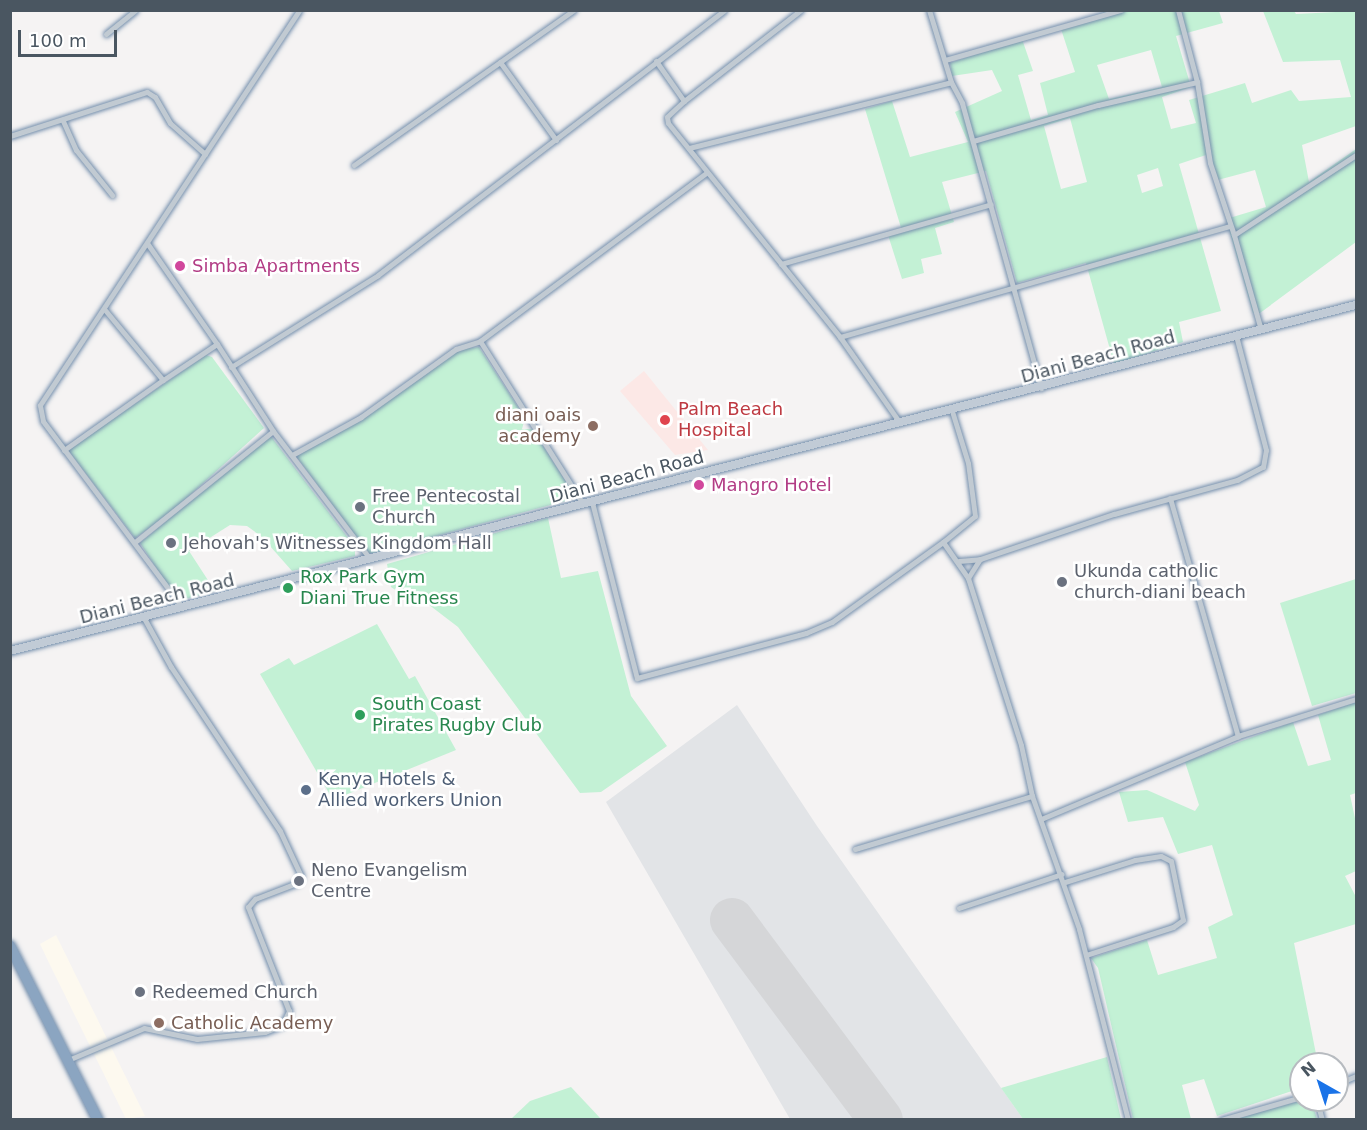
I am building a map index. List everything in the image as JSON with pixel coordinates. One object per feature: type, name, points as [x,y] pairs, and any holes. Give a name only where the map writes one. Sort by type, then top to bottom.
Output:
[{"type":"highway","points":[[10,946],[98,1119]]},
{"type":"main road","name":"Diani Beach Road","points":[[10,651],[952,411],[1356,305]]},
{"type":"street","points":[[106,34],[136,10]]},
{"type":"street","points":[[182,607],[41,418],[40,405],[105,310],[299,10]]},
{"type":"street","points":[[560,10],[565,17]]},
{"type":"street","points":[[354,165],[574,10]]},
{"type":"street","points":[[231,368],[378,275],[724,10]]},
{"type":"street","points":[[801,10],[684,101],[667,119],[706,173],[840,337],[886,398],[900,423]]},
{"type":"street","points":[[929,10],[951,82],[962,103],[1041,388]]},
{"type":"street","points":[[945,60],[1121,10]]},
{"type":"street","points":[[1178,10],[1197,82],[1210,163],[1234,235],[1261,330]]},
{"type":"street","points":[[656,61],[684,101]]},
{"type":"street","points":[[500,62],[556,140]]},
{"type":"street","points":[[688,148],[951,82]]},
{"type":"street","points":[[973,141],[1098,105],[1197,82]]},
{"type":"street","points":[[10,136],[63,122],[147,92],[155,96],[170,123],[205,154]]},
{"type":"street","points":[[63,122],[76,150],[112,195]]},
{"type":"street","points":[[1234,235],[1356,155]]},
{"type":"street","points":[[292,455],[361,417],[456,349],[480,341],[706,173]]},
{"type":"street","points":[[781,264],[991,204]]},
{"type":"street","points":[[840,337],[1230,226]]},
{"type":"street","points":[[147,243],[217,344],[273,431],[370,559]]},
{"type":"street","points":[[105,310],[163,380]]},
{"type":"street","points":[[959,561],[980,559],[1170,498],[1237,480],[1264,464],[1266,450],[1236,336]]},
{"type":"street","points":[[480,341],[583,504]]},
{"type":"street","points":[[64,450],[217,344]]},
{"type":"street","points":[[592,502],[637,678],[806,633],[832,622],[943,542],[975,516],[968,463],[952,411]]},
{"type":"street","points":[[135,542],[273,431]]},
{"type":"street","points":[[1170,498],[1238,736]]},
{"type":"street","points":[[943,542],[959,561],[968,578],[1021,745],[1032,796],[1065,882],[1128,1119]]},
{"type":"street","points":[[968,578],[980,559]]},
{"type":"street","points":[[68,1060],[144,1028],[197,1039],[265,1032],[282,1025],[289,1011],[248,907],[255,899],[297,883],[301,876],[280,831],[171,667],[144,618]]},
{"type":"street","points":[[1041,819],[1238,736],[1356,699]]},
{"type":"street","points":[[855,849],[1032,796]]},
{"type":"street","points":[[1065,882],[1135,860],[1161,856],[1172,861],[1183,920],[1173,927],[1086,955]]},
{"type":"street","points":[[959,908],[1062,874]]},
{"type":"street","points":[[1221,1119],[1289,1100]]},
{"type":"shaded area","name":"Palm Beach Hospital","points":[[644,371],[708,450],[675,455],[620,391]]},
{"type":"shaded area","points":[[737,705],[817,826],[1023,1119],[790,1119],[606,802]]},
{"type":"shaded area","points":[[56,935],[145,1116],[126,1119],[50,965],[40,944]]},
{"type":"green space","points":[[1110,10],[1219,11],[1223,23],[1176,36],[1191,87],[1162,97],[1171,129],[1196,123],[1189,100],[1245,83],[1252,103],[1291,90],[1299,101],[1351,97],[1340,60],[1283,62],[1263,11],[1294,11],[1296,14],[1356,11],[1356,126],[1302,145],[1309,182],[1356,149],[1356,242],[1260,313],[1253,313],[1226,219],[1266,207],[1255,170],[1214,181],[1206,155],[1179,164],[1221,311],[1179,322],[1183,342],[1114,364],[1086,263],[1017,283],[986,171],[942,182],[954,222],[935,228],[942,254],[921,259],[924,273],[902,279],[888,235],[902,231],[865,109],[892,101],[910,157],[968,142],[955,112],[1002,91],[992,70],[952,76],[950,63],[1022,39],[1033,71],[1018,75],[1031,120],[1048,115],[1040,83],[1075,72],[1061,29]],"holes":[[[1151,50],[1162,87],[1109,99],[1097,65]],[[1070,118],[1087,182],[1061,189],[1044,126]],[[1158,168],[1163,186],[1142,193],[1137,175]]]},
{"type":"green space","points":[[479,347],[525,418],[522,429],[532,429],[572,491],[569,500],[369,554],[296,456],[363,419],[459,349]]},
{"type":"green space","points":[[206,355],[212,357],[264,428],[169,514],[135,538],[68,450]]},
{"type":"green space","points":[[270,435],[355,547],[355,556],[292,571],[262,537],[247,526],[230,525],[189,551],[215,591],[178,601],[140,543]]},
{"type":"green space","points":[[548,518],[561,578],[598,571],[631,696],[667,746],[601,792],[580,793],[458,627],[424,601],[407,598],[391,587],[387,564]]},
{"type":"green space","points":[[1356,579],[1356,693],[1312,706],[1280,603]]},
{"type":"green space","name":"South Coast Pirates Rugby Club","points":[[377,624],[409,679],[415,676],[456,750],[333,800],[260,674],[289,658],[294,665]]},
{"type":"green space","points":[[1356,702],[1356,793],[1350,795],[1356,823],[1356,871],[1345,876],[1356,897],[1356,924],[1294,943],[1316,1052],[1289,1052],[1289,1092],[1217,1116],[1204,1079],[1182,1085],[1191,1119],[1133,1119],[1098,968],[1091,958],[1147,940],[1158,975],[1217,958],[1208,927],[1233,915],[1212,845],[1178,854],[1163,817],[1128,822],[1119,792],[1147,790],[1195,811],[1199,805],[1185,762],[1293,722],[1308,766],[1331,760],[1318,715]]},
{"type":"green space","points":[[1107,1057],[1121,1119],[1023,1119],[1001,1088]]},
{"type":"green space","points":[[571,1087],[601,1119],[511,1119],[530,1101]]},
{"type":"green space","points":[[1289,1104],[1289,1112],[1315,1112],[1317,1119],[1235,1119]]},
{"type":"runway","points":[[732,920],[881,1120]]},
{"type":"place","name":"Simba Apartments","points":[[180,266]]},
{"type":"place","name":"Palm Beach Hospital","points":[[665,420]]},
{"type":"place","name":"diani oais academy","points":[[593,426]]},
{"type":"place","name":"Mangro Hotel","points":[[699,485]]},
{"type":"place","name":"Free Pentecostal Church","points":[[360,507]]},
{"type":"place","name":"Jehovah's Witnesses Kingdom Hall","points":[[171,543]]},
{"type":"place","name":"Ukunda catholic church-diani beach","points":[[1062,582]]},
{"type":"place","name":"Rox Park Gym Diani True Fitness","points":[[288,588]]},
{"type":"place","name":"South Coast Pirates Rugby Club","points":[[360,715]]},
{"type":"place","name":"Kenya Hotels & Allied workers Union","points":[[306,790]]},
{"type":"place","name":"Neno Evangelism Centre","points":[[299,881]]},
{"type":"place","name":"Redeemed Church","points":[[140,992]]},
{"type":"place","name":"Catholic Academy","points":[[159,1023]]}]
